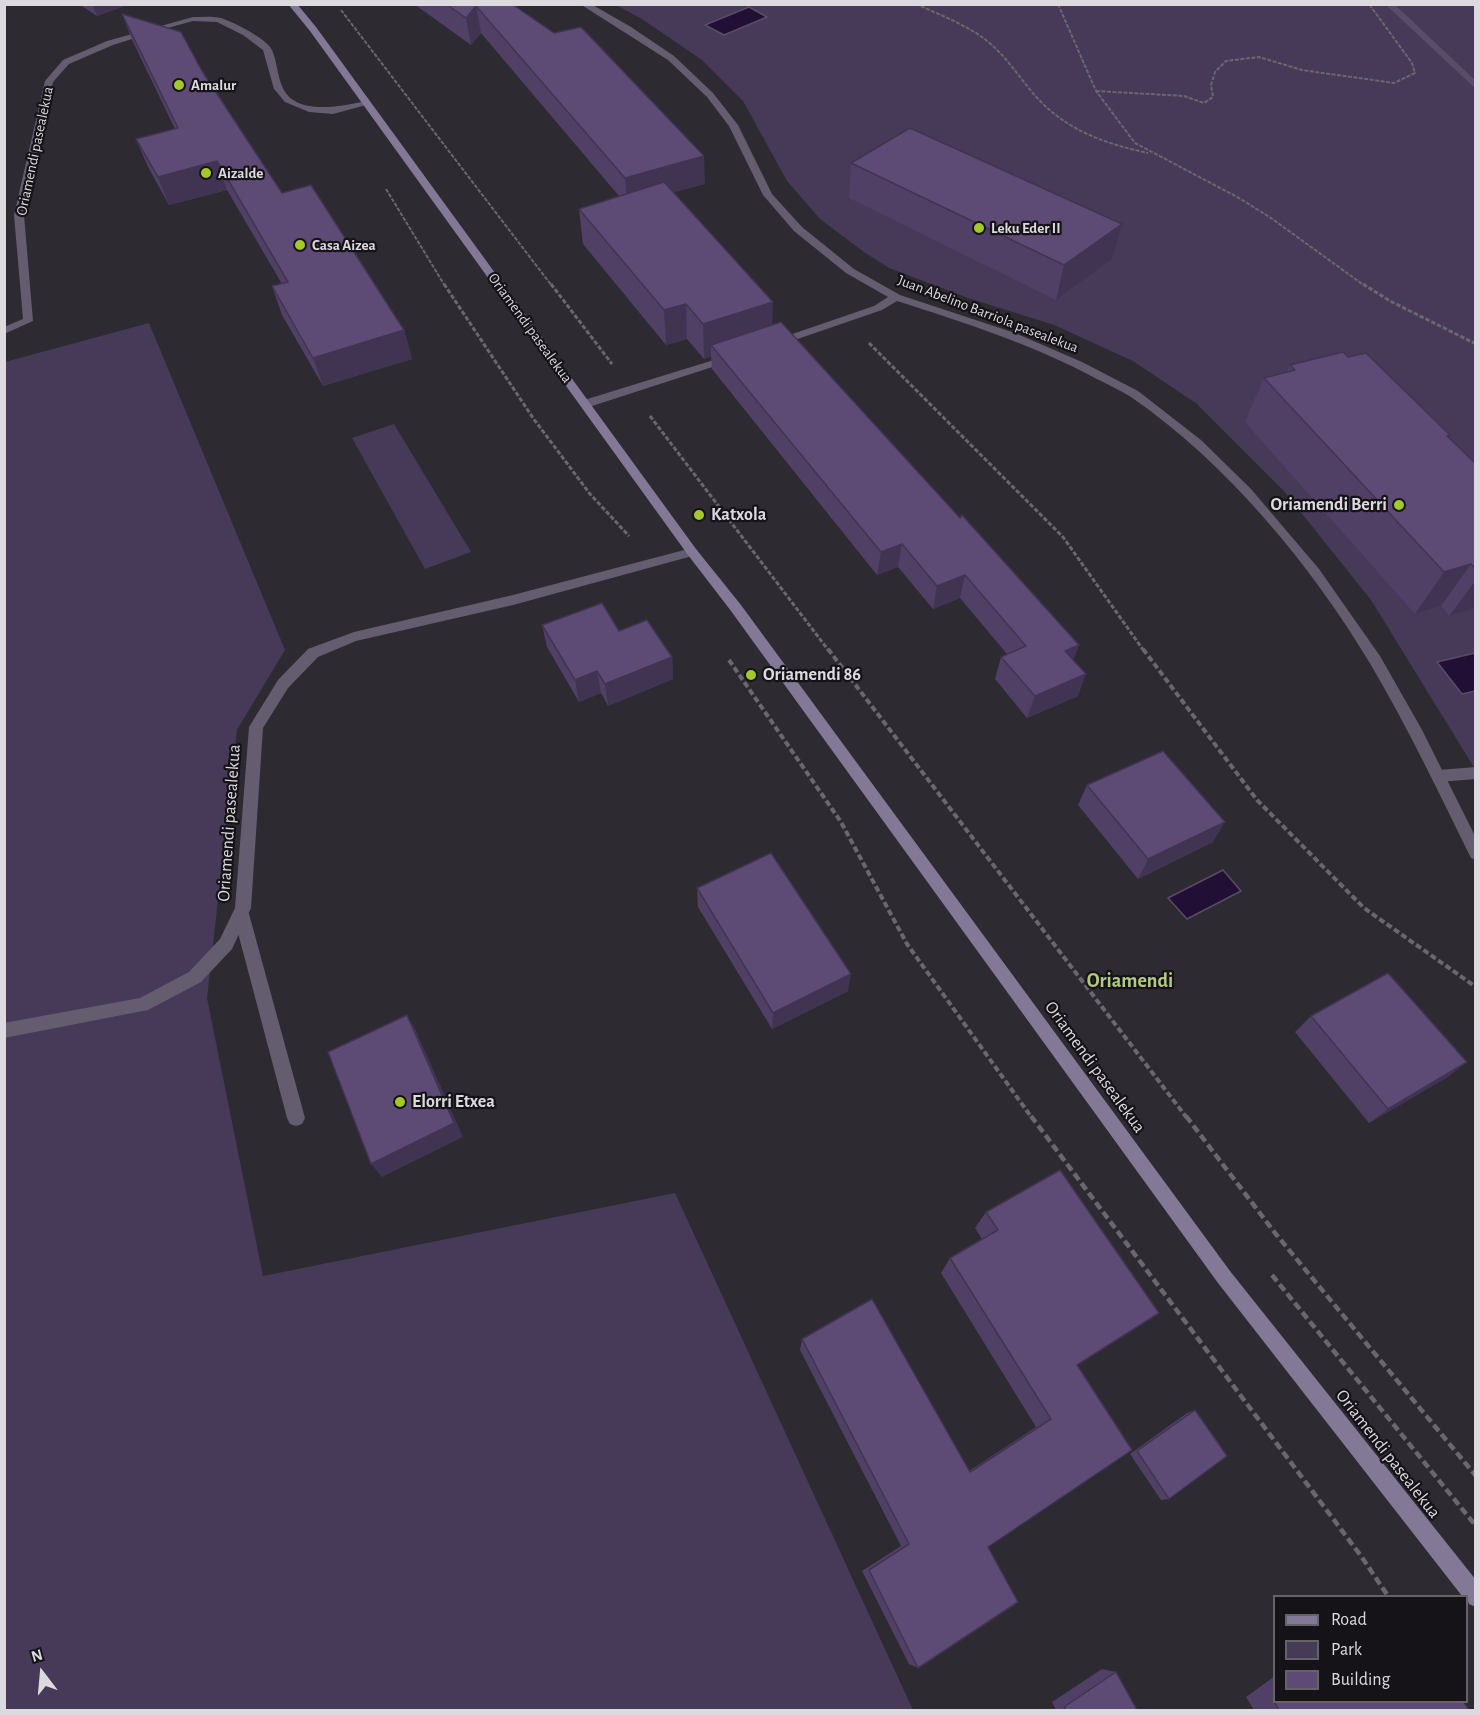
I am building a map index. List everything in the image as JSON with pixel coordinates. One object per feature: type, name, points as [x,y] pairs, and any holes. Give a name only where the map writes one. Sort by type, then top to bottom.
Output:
[{"type":"street","name":"Oriamendi pasealekua","points":[[292,4],[313,29],[692,552],[743,618],[1224,1276],[1476,1597]]},
{"type":"street","name":"Juan Abelino Barriola pasealekua","points":[[584,4],[628,29],[670,58],[710,95],[733,125],[768,195],[798,229],[850,271],[896,297],[1011,335],[1078,364],[1134,394],[1197,443],[1247,492],[1316,572],[1375,660],[1416,732],[1475,850]]},
{"type":"street","name":"Oriamendi pasealekua","points":[[4,331],[28,321],[19,215],[49,81],[66,62],[110,43],[156,28],[193,19],[218,20],[246,33],[267,49],[278,89],[288,100],[309,109],[333,111],[366,104]]},
{"type":"street","points":[[767,345],[878,308],[896,297]]},
{"type":"street","points":[[585,404],[745,353]]},
{"type":"street","name":"Oriamendi pasealekua","points":[[4,1031],[141,1005],[195,977],[226,944],[243,908],[256,727],[283,684],[313,653],[354,637],[513,600],[692,552]]},
{"type":"street","points":[[1438,776],[1476,773]]},
{"type":"street","points":[[241,914],[296,1118]]},
{"type":"path","points":[[336,4],[1275,1233],[1476,1476]]},
{"type":"path","points":[[916,4],[975,32],[1010,61],[1051,112],[1082,133],[1119,147],[1152,154]]},
{"type":"path","points":[[1058,4],[1096,91],[1135,143],[1247,203],[1390,301],[1476,344]]},
{"type":"path","points":[[1096,91],[1184,96],[1204,103],[1212,97],[1211,85],[1215,72],[1226,61],[1259,57],[1302,70],[1394,84],[1415,73],[1412,63],[1369,4]]},
{"type":"path","points":[[385,187],[441,282],[532,418],[608,519],[658,561]]},
{"type":"path","points":[[845,320],[1063,537],[1165,680],[1257,800],[1364,908],[1476,987]]},
{"type":"path","points":[[728,659],[841,822],[907,944],[1065,1163],[1354,1547],[1387,1595]]},
{"type":"green space","points":[[616,5],[1475,5],[1475,769],[1371,600],[1283,490],[1197,404],[1133,361],[1054,325],[968,298],[889,268],[864,252],[820,219],[787,181],[743,101],[702,60],[642,19]]},
{"type":"green space","points":[[149,323],[285,650],[237,730],[207,998],[263,1276],[675,1193],[913,1710],[5,1710],[5,362]]},
{"type":"green space","points":[[394,424],[471,552],[425,569],[352,438]]},
{"type":"shaded area","points":[[749,7],[767,17],[724,35],[705,25]]},
{"type":"shaded area","points":[[1475,653],[1475,691],[1462,694],[1437,662]]},
{"type":"shaded area","points":[[1223,870],[1241,891],[1187,919],[1168,898]]},
{"type":"building","points":[[446,4],[512,4],[554,33],[581,27],[704,156],[625,178],[476,6],[466,18]]},
{"type":"building","points":[[122,14],[181,32],[202,71],[282,193],[311,185],[404,330],[313,358],[272,286],[288,282],[217,161],[158,177],[136,139],[178,128]]},
{"type":"building","points":[[910,128],[1122,224],[1064,265],[851,163]]},
{"type":"building","points":[[664,182],[773,302],[703,324],[686,304],[664,310],[579,209]]},
{"type":"building","points":[[781,322],[960,518],[962,515],[1079,645],[1065,651],[1086,674],[1035,696],[1001,657],[1026,646],[965,575],[937,586],[902,544],[881,552],[711,345]]},
{"type":"building","points":[[1343,352],[1348,357],[1366,353],[1450,435],[1447,436],[1476,464],[1476,569],[1471,564],[1444,572],[1264,378],[1295,370],[1290,365]]},
{"type":"building","points":[[602,603],[619,631],[647,620],[672,657],[605,684],[597,671],[575,680],[542,625]]},
{"type":"building","points":[[1163,751],[1225,822],[1148,859],[1087,785]]},
{"type":"building","points":[[771,853],[851,974],[773,1013],[697,888]]},
{"type":"building","points":[[1388,973],[1467,1062],[1388,1109],[1311,1016]]},
{"type":"building","name":"Elorri Etxea","points":[[407,1015],[454,1123],[371,1164],[328,1052]]},
{"type":"building","points":[[1060,1170],[1159,1313],[1077,1365],[1132,1450],[988,1547],[1018,1602],[918,1668],[869,1570],[909,1544],[802,1339],[872,1299],[970,1472],[1051,1419],[950,1258],[998,1230],[986,1212]]},
{"type":"building","points":[[1195,1410],[1227,1456],[1169,1499],[1137,1451]]},
{"type":"building","points":[[1116,1672],[1137,1710],[1066,1710],[1064,1707]]},
{"type":"building","points":[[1275,1703],[1464,1703],[1469,1710],[1279,1710]]},
{"type":"waterway","points":[[1389,4],[1476,86]]},
{"type":"place","name":"Amalur","points":[[179,85]]},
{"type":"place","name":"Aizalde","points":[[206,173]]},
{"type":"place","name":"Leku Eder II","points":[[979,228]]},
{"type":"place","name":"Casa Aizea","points":[[300,245]]},
{"type":"place","name":"Oriamendi Berri","points":[[1399,505]]},
{"type":"place","name":"Katxola","points":[[699,515]]},
{"type":"place","name":"Oriamendi 86","points":[[751,675]]},
{"type":"place","name":"Elorri Etxea","points":[[400,1102]]},
{"type":"district","name":"Oriamendi","points":[[1130,981]]}]
